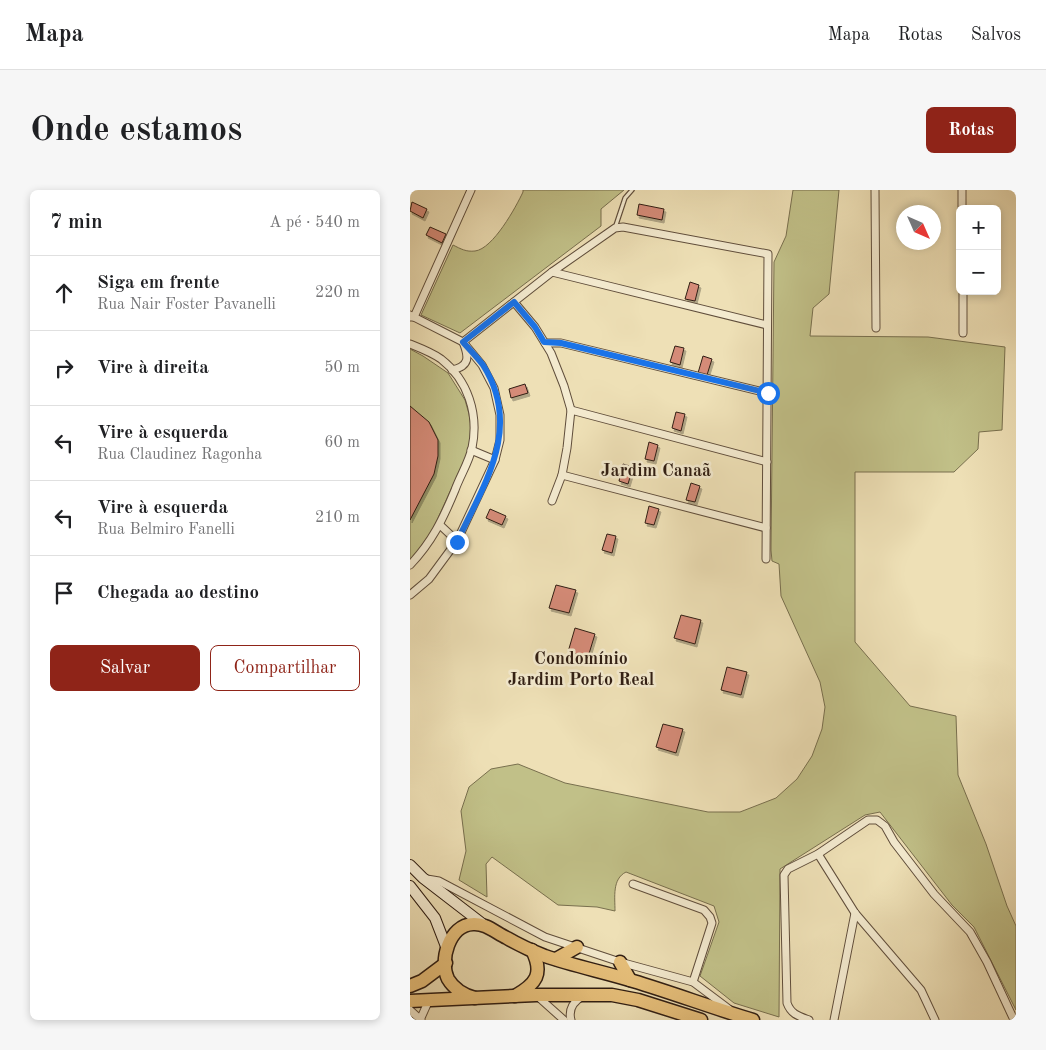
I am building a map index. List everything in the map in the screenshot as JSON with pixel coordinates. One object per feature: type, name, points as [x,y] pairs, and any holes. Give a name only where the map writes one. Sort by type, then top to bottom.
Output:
[{"type":"highway","points":[[475,998],[465,995],[454,986],[448,979],[445,969],[448,948],[454,934],[467,925],[473,924],[485,925],[532,950],[556,959],[630,980],[753,1020]]},
{"type":"highway","points":[[556,959],[578,948]]},
{"type":"highway","points":[[515,996],[528,988],[536,978],[539,969],[537,958],[532,950]]},
{"type":"highway","points":[[620,962],[630,980]]},
{"type":"highway","points":[[410,986],[422,981],[446,963]]},
{"type":"highway","points":[[410,1001],[536,995],[612,995],[638,1000],[701,1020]]},
{"type":"main road","points":[[410,865],[423,878],[485,925]]},
{"type":"main road","points":[[410,886],[435,918],[448,948]]},
{"type":"street","points":[[875,190],[876,328]]},
{"type":"street","points":[[962,190],[962,205]]},
{"type":"street","points":[[410,595],[430,579],[457,542],[495,460],[500,440],[500,415],[494,388],[482,365],[463,342],[411,316],[469,191]]},
{"type":"street","points":[[463,342],[552,272],[615,228],[623,227],[768,254],[766,559]]},
{"type":"street","points":[[552,272],[767,325]]},
{"type":"street","points":[[963,295],[963,332]]},
{"type":"street","points":[[514,302],[535,327],[551,353],[564,386],[570,410],[567,448],[562,475],[552,501]]},
{"type":"street","points":[[452,370],[464,365],[467,360],[468,354],[463,342]]},
{"type":"street","points":[[544,342],[561,343],[768,393]]},
{"type":"street","points":[[410,344],[441,360],[463,384],[472,406],[475,433],[472,450],[440,525],[420,555],[410,565]]},
{"type":"street","points":[[570,410],[767,462]]},
{"type":"street","points":[[472,450],[495,460]]},
{"type":"street","points":[[562,475],[766,528]]},
{"type":"street","points":[[440,525],[457,542]]},
{"type":"street","points":[[809,1020],[796,1015],[790,1010],[787,1003],[784,876],[788,869],[818,854],[868,820],[878,820],[885,826],[894,842],[934,894],[970,932],[987,962],[1014,1020]]},
{"type":"street","points":[[818,854],[856,913],[921,990],[935,1020]]},
{"type":"street","points":[[423,878],[439,881],[545,937],[620,962],[693,982],[735,1014]]},
{"type":"street","points":[[633,884],[704,910],[710,917],[712,923],[693,982]]},
{"type":"street","points":[[834,1020],[856,913]]},
{"type":"street","points":[[571,1020],[572,1005],[584,994]]},
{"type":"street","points":[[536,995],[564,1020]]},
{"type":"street","points":[[410,1010],[421,1020],[429,1000]]},
{"type":"lane","points":[[615,228],[623,203],[632,190]]},
{"type":"shaded area","points":[[523,190],[624,190],[601,209],[601,226],[460,333],[421,315],[453,245],[464,250],[475,251],[482,249],[503,226],[520,199]]},
{"type":"shaded area","points":[[793,190],[839,190],[829,294],[813,308],[810,336],[928,337],[1005,347],[1002,430],[979,432],[978,449],[954,472],[855,472],[855,642],[910,706],[956,716],[958,775],[1016,926],[1016,1010],[974,927],[952,905],[880,812],[865,815],[780,869],[779,1017],[734,1003],[700,976],[719,922],[714,906],[626,872],[618,879],[616,884],[615,911],[597,907],[558,905],[492,857],[486,864],[487,897],[459,880],[466,851],[461,811],[469,787],[491,769],[518,764],[565,783],[708,812],[740,812],[776,798],[797,779],[812,756],[822,729],[825,707],[820,682],[781,596],[779,564],[772,561],[771,550],[774,262],[786,236]]},
{"type":"shaded area","points":[[410,349],[448,373],[465,400],[472,433],[469,450],[433,529],[410,562]]},
{"type":"building","points":[[412,202],[427,209],[423,218],[410,211]]},
{"type":"building","points":[[639,204],[664,209],[662,220],[637,215]]},
{"type":"building","points":[[430,227],[446,234],[442,243],[426,235]]},
{"type":"building","points":[[690,282],[699,285],[695,301],[685,299]]},
{"type":"building","points":[[675,346],[684,348],[680,365],[670,362]]},
{"type":"building","points":[[703,356],[712,359],[707,375],[698,373]]},
{"type":"building","points":[[525,384],[528,393],[511,398],[509,389]]},
{"type":"building","points":[[410,406],[429,422],[438,440],[438,456],[434,474],[410,520]]},
{"type":"building","points":[[676,412],[685,414],[681,431],[672,428]]},
{"type":"building","points":[[649,442],[658,445],[654,461],[645,459]]},
{"type":"building","points":[[623,464],[633,467],[628,484],[619,481]]},
{"type":"building","points":[[691,483],[700,486],[695,502],[686,500]]},
{"type":"building","points":[[649,506],[659,509],[654,525],[645,523]]},
{"type":"building","points":[[490,509],[506,516],[502,525],[486,518]]},
{"type":"building","points":[[607,534],[616,536],[612,553],[602,550]]},
{"type":"building","points":[[556,585],[576,590],[569,613],[549,608]]},
{"type":"building","points":[[681,615],[701,620],[695,644],[674,638]]},
{"type":"building","points":[[575,628],[595,634],[588,657],[568,652]]},
{"type":"building","points":[[727,667],[747,672],[741,695],[721,690]]},
{"type":"building","points":[[663,724],[683,729],[676,753],[656,747]]},
{"type":"district","name":"Jardim Canaã","points":[[656,470]]},
{"type":"district","name":"Condomínio Jardim Porto Real","points":[[581,668]]},
{"type":"route","points":[[457,542],[495,460],[500,440],[500,415],[494,388],[482,365],[463,342],[514,302],[535,327],[544,342],[561,343],[768,393]]}]
